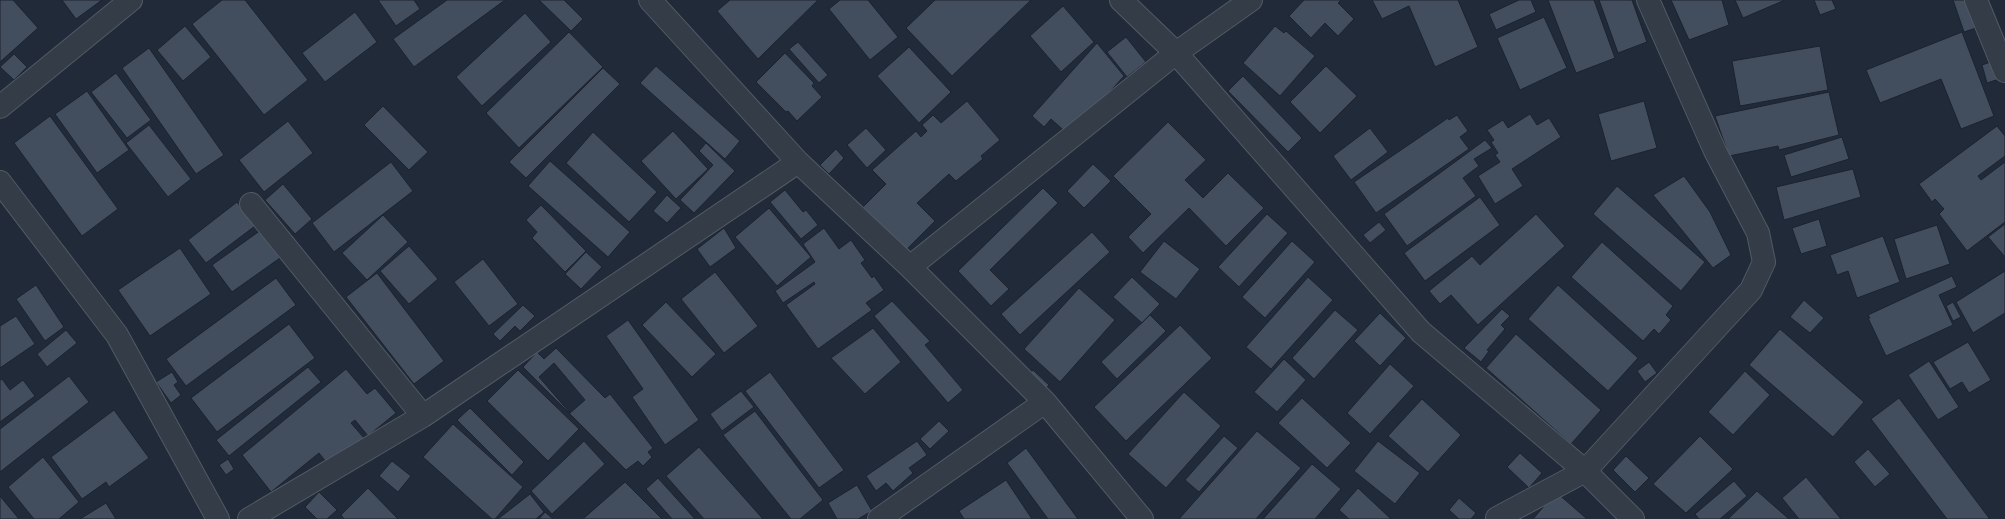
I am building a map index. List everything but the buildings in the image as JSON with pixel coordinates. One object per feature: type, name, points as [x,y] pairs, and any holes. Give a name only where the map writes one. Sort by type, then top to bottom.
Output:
[{"type":"street","points":[[0,107],[131,0]]},
{"type":"street","points":[[650,0],[798,162],[910,267],[1045,402],[1142,519]]},
{"type":"street","points":[[1121,0],[1176,53],[1421,332],[1586,471],[1633,519]]},
{"type":"street","points":[[910,267],[1176,53],[1251,0]]},
{"type":"street","points":[[1497,518],[1586,471],[1751,290],[1764,262],[1758,233],[1715,151],[1648,0]]},
{"type":"street","points":[[1976,0],[2005,71]]},
{"type":"street","points":[[249,519],[422,416],[798,162]]},
{"type":"street","points":[[0,182],[117,335],[218,519]]},
{"type":"street","points":[[251,204],[422,416]]},
{"type":"street","points":[[879,519],[1045,402]]}]
